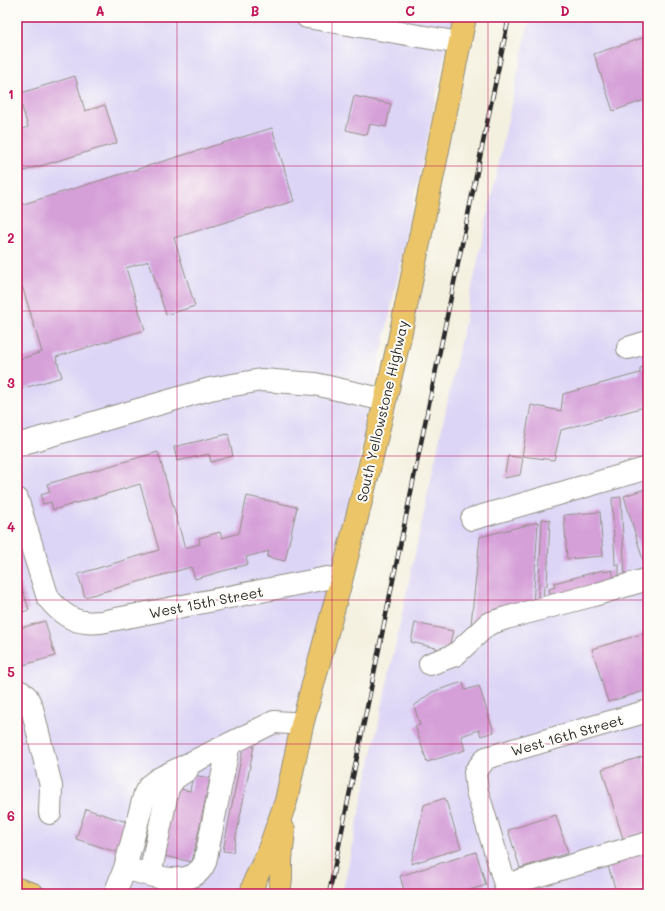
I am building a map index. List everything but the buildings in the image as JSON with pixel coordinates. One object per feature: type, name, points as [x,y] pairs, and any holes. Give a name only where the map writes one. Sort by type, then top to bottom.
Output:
[{"type":"main road","name":"South Yellowstone Highway","points":[[278,894],[281,880],[281,860],[286,801],[302,725],[341,581],[400,341],[465,17]]},
{"type":"main road","name":"South Yellowstone Highway","points":[[251,894],[255,880],[267,855],[286,801]]},
{"type":"main road","points":[[235,894],[250,875],[270,840],[286,801]]},
{"type":"main road","points":[[17,889],[33,894]]},
{"type":"street","points":[[308,17],[344,20],[460,43]]},
{"type":"street","points":[[17,445],[210,389],[261,380],[315,384],[386,400]]},
{"type":"street","points":[[472,519],[648,468]]},
{"type":"street","name":"West 15th Street","points":[[18,508],[48,598],[59,610],[72,619],[83,622],[102,622],[327,578],[341,581]]},
{"type":"street","points":[[430,664],[455,655],[488,624],[648,579]]},
{"type":"street","points":[[17,692],[21,692],[27,697],[32,708],[51,786],[50,813]]},
{"type":"street","name":"West 16th Street","points":[[507,890],[477,791],[475,772],[486,758],[648,711]]},
{"type":"street","points":[[115,894],[125,868],[145,793],[150,784],[274,722],[302,725]]},
{"type":"street","points":[[125,868],[159,878],[176,880],[195,874],[202,868],[205,862],[229,744]]},
{"type":"street","points":[[150,875],[168,788],[176,778],[206,756]]},
{"type":"street","points":[[507,890],[648,843]]},
{"type":"shaded area","points":[[17,17],[453,17],[286,801],[245,894],[17,894]]},
{"type":"shaded area","points":[[530,17],[648,17],[648,894],[342,894]]},
{"type":"railway","points":[[329,894],[509,17]]}]
